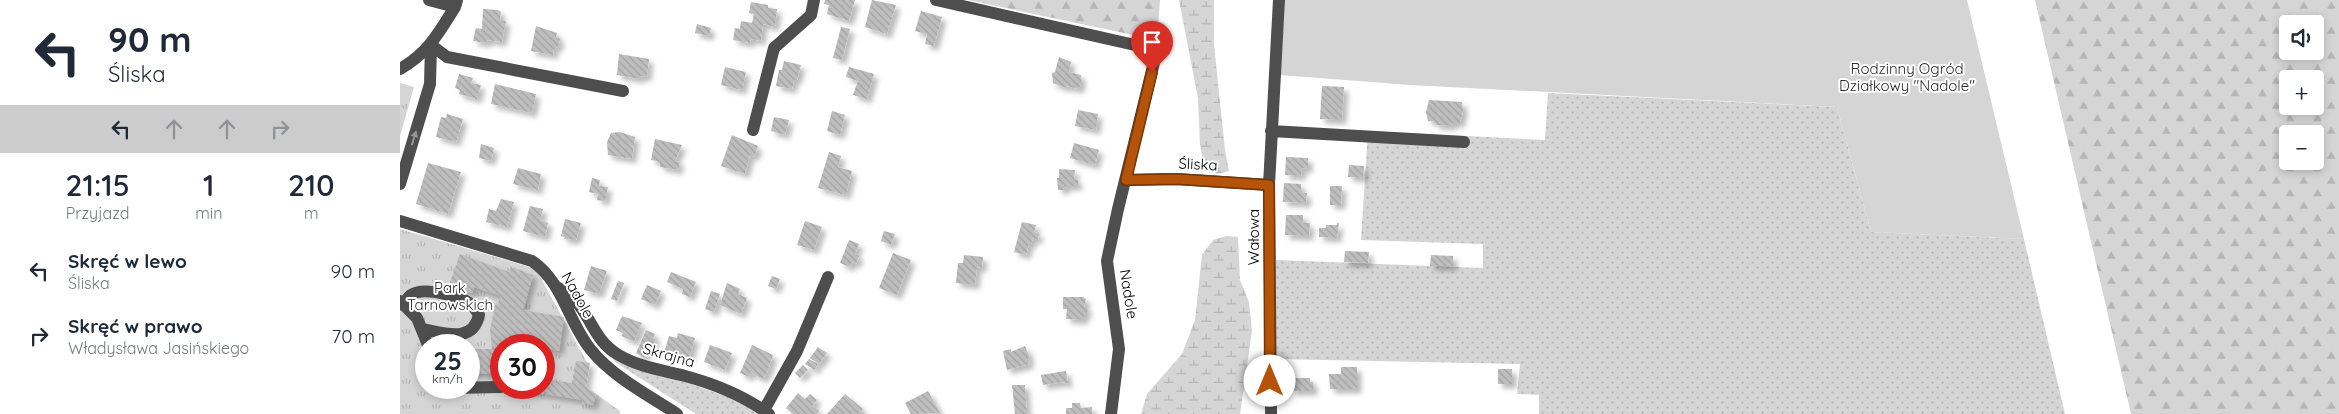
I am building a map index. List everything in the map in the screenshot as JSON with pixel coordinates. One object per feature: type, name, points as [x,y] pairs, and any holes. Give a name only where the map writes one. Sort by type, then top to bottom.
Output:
[{"type":"street","points":[[400,69],[416,60],[431,45],[456,4],[429,0]]},
{"type":"street","points":[[753,130],[774,48],[811,15],[814,0]]},
{"type":"street","name":"Nadole","points":[[936,0],[1158,50],[1107,261],[1119,349],[1111,414]]},
{"type":"street","name":"Wałowa","points":[[1271,414],[1269,185],[1279,0]]},
{"type":"street","points":[[431,45],[447,57],[623,92]]},
{"type":"street","points":[[400,184],[430,84],[431,45]]},
{"type":"street","points":[[1271,132],[1464,142]]},
{"type":"street","name":"Śliska","points":[[1126,180],[1176,179],[1269,185]]},
{"type":"street","name":"Nadole","points":[[400,221],[532,261],[546,270],[557,287],[571,316],[596,355],[609,368],[677,414]]},
{"type":"street","points":[[766,412],[797,351],[828,277]]},
{"type":"street","name":"Skrajna","points":[[557,287],[570,294],[584,308],[598,337],[616,353],[641,366],[711,384],[766,412]]},
{"type":"street","points":[[422,329],[460,335],[469,332],[477,326],[479,315],[474,306],[461,299],[440,293],[420,291],[411,295],[402,303],[417,318],[424,334]]},
{"type":"green space","points":[[968,0],[1160,0],[1157,40]]},
{"type":"green space","points":[[1179,0],[1214,0],[1214,44],[1225,150],[1229,171],[1217,174],[1203,160],[1200,145],[1198,98]]},
{"type":"green space","name":"Rodzinny Ogród Działkowy \"Nadole\"","points":[[1285,0],[1967,0],[2024,239],[1871,232],[1837,107],[1410,85],[1280,75]]},
{"type":"green space","points":[[2035,0],[2339,0],[2339,414],[2131,414]]},
{"type":"green space","points":[[400,83],[414,87],[400,136]]},
{"type":"green space","points":[[1548,93],[1837,107],[1871,232],[2024,239],[2065,414],[1539,414],[1539,395],[1517,394],[1520,364],[1276,359],[1276,260],[1483,268],[1483,244],[1361,240],[1368,131],[1545,140]]},
{"type":"green space","name":"Park Tarnowskich","points":[[400,229],[536,269],[589,366],[586,387],[620,411],[620,414],[400,414]]},
{"type":"green space","points":[[1226,236],[1238,237],[1240,280],[1249,302],[1252,331],[1240,414],[1141,414],[1147,394],[1182,354],[1195,320],[1202,255],[1213,240]]},
{"type":"green space","points":[[611,356],[751,405],[761,414],[696,414],[615,362]]},
{"type":"building","points":[[825,0],[855,0],[849,21],[827,14],[829,5],[824,4]]},
{"type":"building","points":[[872,0],[896,5],[887,34],[865,27]]},
{"type":"building","points":[[751,2],[768,5],[768,8],[777,9],[775,27],[763,24],[761,41],[751,39],[750,43],[733,40],[735,28],[740,29],[741,21],[752,23],[754,14],[749,13]]},
{"type":"building","points":[[483,9],[501,12],[500,20],[506,21],[502,42],[487,40],[486,43],[473,41],[476,28],[482,29]]},
{"type":"building","points":[[921,11],[942,17],[934,46],[925,44],[927,34],[915,31]]},
{"type":"building","points":[[697,24],[711,28],[709,36],[695,33]]},
{"type":"building","points":[[536,26],[557,33],[556,37],[560,39],[558,47],[554,48],[553,55],[531,51]]},
{"type":"building","points":[[841,27],[850,29],[842,60],[833,58]]},
{"type":"building","points":[[619,54],[649,59],[647,77],[640,76],[640,79],[617,75]]},
{"type":"building","points":[[1059,57],[1071,62],[1069,72],[1081,75],[1081,85],[1078,89],[1067,86],[1066,88],[1053,83],[1052,73],[1055,72]]},
{"type":"building","points":[[784,61],[801,65],[797,80],[794,80],[792,89],[776,86],[779,70],[782,70]]},
{"type":"building","points":[[725,67],[746,72],[742,90],[721,85]]},
{"type":"building","points":[[849,67],[874,74],[867,99],[853,95],[858,81],[846,77]]},
{"type":"building","points":[[459,74],[473,78],[471,83],[481,85],[477,99],[459,94],[460,90],[455,88]]},
{"type":"building","points":[[495,84],[536,94],[532,113],[491,104]]},
{"type":"building","points":[[1322,86],[1344,87],[1342,120],[1320,119]]},
{"type":"building","points":[[1429,100],[1462,102],[1463,111],[1460,123],[1452,123],[1451,126],[1436,125],[1436,122],[1428,121],[1426,112]]},
{"type":"building","points":[[1078,110],[1098,114],[1096,130],[1075,126]]},
{"type":"building","points":[[832,111],[845,115],[840,135],[827,131]]},
{"type":"building","points":[[447,114],[463,119],[456,142],[436,137],[441,117],[446,118]]},
{"type":"building","points":[[774,117],[789,120],[785,135],[771,131]]},
{"type":"building","points":[[620,132],[635,137],[632,159],[608,155],[607,142],[611,133]]},
{"type":"building","points":[[732,135],[758,146],[754,157],[750,155],[745,174],[721,166]]},
{"type":"building","points":[[655,139],[682,145],[675,161],[680,162],[678,170],[660,167],[660,162],[651,160]]},
{"type":"building","points":[[1074,143],[1099,150],[1095,165],[1070,158]]},
{"type":"building","points":[[481,144],[494,148],[491,161],[479,158]]},
{"type":"building","points":[[829,152],[841,156],[838,167],[852,171],[846,195],[818,188]]},
{"type":"building","points":[[1286,157],[1308,158],[1308,169],[1302,168],[1301,176],[1285,175]]},
{"type":"building","points":[[428,163],[461,172],[448,214],[416,204]]},
{"type":"building","points":[[1349,165],[1364,166],[1363,178],[1348,177]]},
{"type":"building","points":[[518,168],[541,174],[538,190],[513,184]]},
{"type":"building","points":[[1059,169],[1075,170],[1074,179],[1078,180],[1078,186],[1065,186],[1065,190],[1058,190],[1057,178],[1059,178]]},
{"type":"building","points":[[592,178],[600,180],[599,186],[608,187],[605,201],[597,200],[598,194],[589,192]]},
{"type":"building","points":[[1284,183],[1301,184],[1301,193],[1307,193],[1306,203],[1283,202]]},
{"type":"building","points":[[1330,186],[1342,186],[1341,205],[1330,205]]},
{"type":"building","points":[[501,199],[514,202],[507,227],[486,222],[489,209],[496,211]]},
{"type":"building","points":[[530,206],[543,209],[540,220],[548,223],[545,237],[523,231]]},
{"type":"building","points":[[1286,215],[1303,215],[1303,223],[1310,223],[1309,236],[1285,235]]},
{"type":"building","points":[[565,219],[581,223],[576,240],[564,239],[565,237],[561,236]]},
{"type":"building","points":[[805,221],[822,227],[814,250],[797,245]]},
{"type":"building","points":[[1022,222],[1036,225],[1034,232],[1039,234],[1038,240],[1033,238],[1031,244],[1029,244],[1026,255],[1014,252]]},
{"type":"building","points":[[1339,223],[1337,238],[1319,237],[1319,228],[1326,228],[1326,225],[1337,225]]},
{"type":"building","points":[[884,231],[895,234],[891,245],[881,241]]},
{"type":"building","points":[[849,240],[859,244],[855,254],[859,256],[856,264],[852,262],[850,267],[840,263]]},
{"type":"building","points":[[1345,251],[1369,252],[1368,263],[1344,262]]},
{"type":"building","points":[[893,253],[911,260],[897,295],[879,288]]},
{"type":"building","points":[[460,254],[509,272],[511,267],[533,275],[523,310],[564,317],[559,351],[555,350],[555,334],[490,334],[495,305],[497,306],[501,296],[474,287],[472,293],[449,285]]},
{"type":"building","points":[[964,255],[983,257],[982,268],[977,267],[975,285],[956,283],[958,263],[963,263]]},
{"type":"building","points":[[1431,255],[1453,256],[1453,266],[1430,266]]},
{"type":"building","points":[[591,266],[607,271],[599,294],[584,290]]},
{"type":"building","points":[[671,272],[696,282],[690,297],[682,294],[683,289],[667,282]]},
{"type":"building","points":[[772,276],[780,279],[776,289],[768,286]]},
{"type":"building","points":[[618,281],[624,283],[617,301],[611,299]]},
{"type":"building","points":[[727,283],[740,289],[738,294],[747,298],[741,314],[720,305]]},
{"type":"building","points":[[647,285],[661,291],[655,305],[641,299]]},
{"type":"building","points":[[711,291],[720,294],[714,312],[705,309]]},
{"type":"building","points":[[1063,297],[1083,297],[1086,299],[1084,307],[1087,307],[1087,314],[1084,314],[1084,320],[1066,319],[1067,309],[1063,309]]},
{"type":"building","points":[[622,316],[642,323],[634,342],[622,336],[623,333],[616,330]]},
{"type":"building","points":[[646,330],[655,334],[653,338],[656,339],[651,351],[648,350],[644,358],[636,353]]},
{"type":"building","points":[[678,333],[695,338],[689,359],[664,353],[669,336],[677,338]]},
{"type":"building","points":[[710,345],[732,353],[725,370],[704,362]]},
{"type":"building","points":[[752,345],[773,355],[767,373],[762,379],[751,372],[749,377],[740,373]]},
{"type":"building","points":[[1025,346],[1030,358],[1028,358],[1030,364],[1007,370],[1003,351],[1011,349],[1011,352]]},
{"type":"building","points":[[818,347],[827,353],[819,364],[810,358]]},
{"type":"building","points":[[480,349],[490,349],[490,374],[480,373]]},
{"type":"building","points":[[809,359],[818,364],[815,370],[805,364]]},
{"type":"building","points":[[576,361],[590,363],[586,387],[596,394],[593,405],[582,403],[583,400],[555,396],[555,381],[572,383]]},
{"type":"building","points":[[803,365],[808,370],[800,378],[795,373]]},
{"type":"building","points":[[1341,367],[1357,367],[1357,389],[1330,389],[1329,374],[1341,374]]},
{"type":"building","points":[[1498,369],[1512,369],[1512,384],[1498,384]]},
{"type":"building","points":[[1066,371],[1068,383],[1043,385],[1041,375]]},
{"type":"building","points":[[1291,378],[1310,378],[1310,382],[1313,382],[1313,391],[1292,391]]},
{"type":"building","points":[[1012,385],[1025,385],[1027,414],[1015,414]]},
{"type":"building","points":[[928,391],[940,413],[911,414],[905,403]]},
{"type":"building","points":[[798,393],[805,399],[810,394],[817,400],[812,406],[819,411],[817,414],[793,414],[786,408]]},
{"type":"building","points":[[845,394],[863,409],[858,414],[827,414]]},
{"type":"building","points":[[1072,403],[1080,403],[1081,408],[1092,407],[1092,414],[1066,414],[1066,408],[1072,408]]},
{"type":"route","points":[[1152,72],[1126,180],[1176,179],[1269,185],[1270,381]]}]
